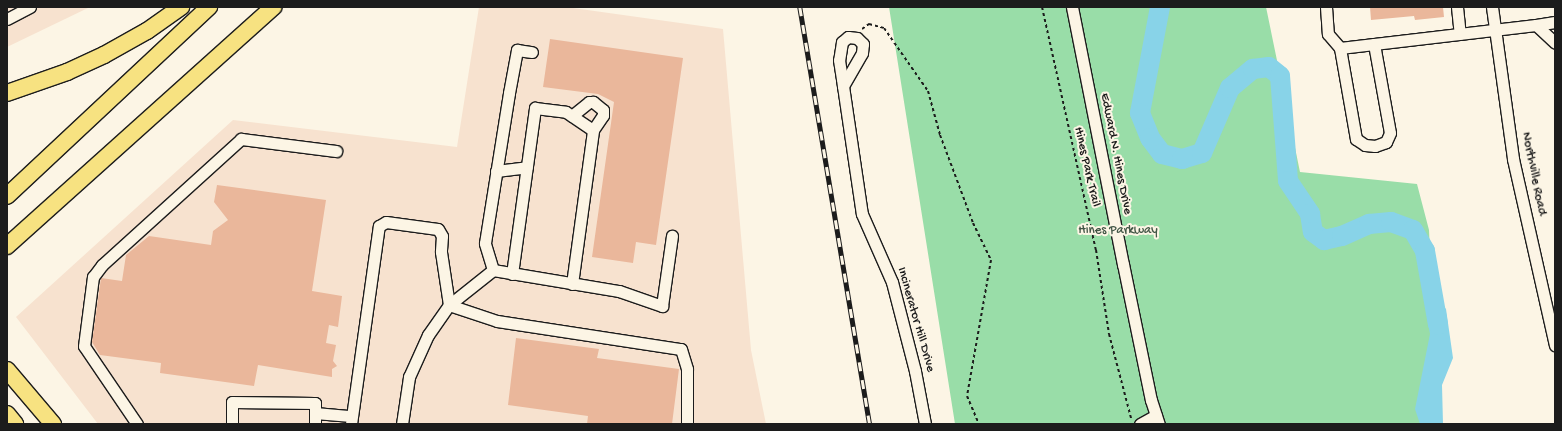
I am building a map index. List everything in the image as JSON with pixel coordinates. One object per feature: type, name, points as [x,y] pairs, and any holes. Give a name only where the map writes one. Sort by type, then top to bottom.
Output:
[{"type":"highway","points":[[7,93],[67,72],[104,55],[147,31],[181,7]]},
{"type":"highway","points":[[7,196],[209,7]]},
{"type":"highway","points":[[7,246],[273,7]]},
{"type":"highway","points":[[7,370],[53,424]]},
{"type":"highway","points":[[7,414],[15,424]]},
{"type":"street","points":[[7,19],[30,7]]},
{"type":"street","name":"Edward N. Hines Drive","points":[[1072,7],[1122,264],[1157,420]]},
{"type":"street","points":[[1326,7],[1328,34],[1340,48],[1356,139],[1365,145],[1375,146],[1386,142],[1390,133],[1374,44]]},
{"type":"street","points":[[1457,7],[1460,34]]},
{"type":"street","name":"Northville Road","points":[[1492,7],[1513,160],[1555,345]]},
{"type":"street","points":[[1340,48],[1555,22]]},
{"type":"street","points":[[1536,25],[1555,43]]},
{"type":"street","points":[[843,86],[862,53],[863,44],[857,38],[852,37]]},
{"type":"street","name":"Incinerator Hill Drive","points":[[852,37],[842,42],[839,60],[862,214],[892,282],[916,371],[925,424]]},
{"type":"street","points":[[493,270],[485,243],[517,50],[532,52]]},
{"type":"street","points":[[572,116],[589,102],[598,105],[603,115],[594,130],[572,284]]},
{"type":"street","points":[[512,274],[535,108],[566,112],[594,130]]},
{"type":"street","points":[[137,424],[84,346],[93,277],[102,265],[240,139],[336,151]]},
{"type":"street","points":[[496,171],[527,167]]},
{"type":"street","points":[[315,412],[351,420],[379,226],[386,222],[438,229],[442,236],[441,252],[449,305]]},
{"type":"street","points":[[493,270],[619,291],[662,306],[672,236]]},
{"type":"street","points":[[402,424],[405,396],[416,356],[449,305],[493,270]]},
{"type":"street","points":[[449,305],[497,321],[681,349],[688,369],[687,424]]},
{"type":"street","points":[[232,424],[232,402],[315,403],[315,424]]},
{"type":"street","points":[[1140,424],[1157,420]]},
{"type":"path","name":"Hines Park Trail","points":[[1042,7],[1096,250],[1109,334],[1132,424]]},
{"type":"path","points":[[852,37],[869,24],[884,28],[928,91],[940,135],[972,223],[991,260],[967,396],[979,424]]},
{"type":"shaded area","points":[[7,7],[90,7],[7,47]]},
{"type":"shaded area","points":[[479,7],[566,7],[723,29],[751,350],[766,424],[98,424],[16,317],[233,120],[457,147]]},
{"type":"green space","name":"Hines Parkway","points":[[889,7],[1266,7],[1300,172],[1417,184],[1429,230],[1438,424],[955,424]]},
{"type":"water","points":[[1435,297],[1446,309],[1453,358],[1442,385],[1443,424],[1420,424],[1415,409],[1430,334],[1427,317]]},
{"type":"building","points":[[1370,7],[1443,7],[1444,17],[1415,20],[1414,16],[1371,20]]},
{"type":"building","points":[[550,39],[683,58],[656,245],[636,242],[633,263],[592,257],[614,102],[598,94],[543,87]]},
{"type":"building","points":[[217,185],[326,200],[312,291],[342,296],[338,327],[329,325],[326,343],[336,345],[333,361],[337,366],[332,369],[332,377],[258,365],[254,386],[160,373],[161,363],[100,355],[92,342],[101,278],[122,281],[126,255],[149,236],[211,245],[213,231],[228,220],[214,202]]},
{"type":"building","points":[[516,338],[599,349],[597,358],[679,369],[672,424],[587,424],[588,416],[508,405]]},
{"type":"waterway","points":[[1160,7],[1140,113],[1150,138],[1162,154],[1182,159],[1202,153],[1230,88],[1253,69],[1269,67],[1280,76],[1288,181],[1310,214],[1313,232],[1324,240],[1342,236],[1369,224],[1391,222],[1413,230],[1425,251],[1438,325]]},
{"type":"railway","points":[[800,7],[870,424]]}]
